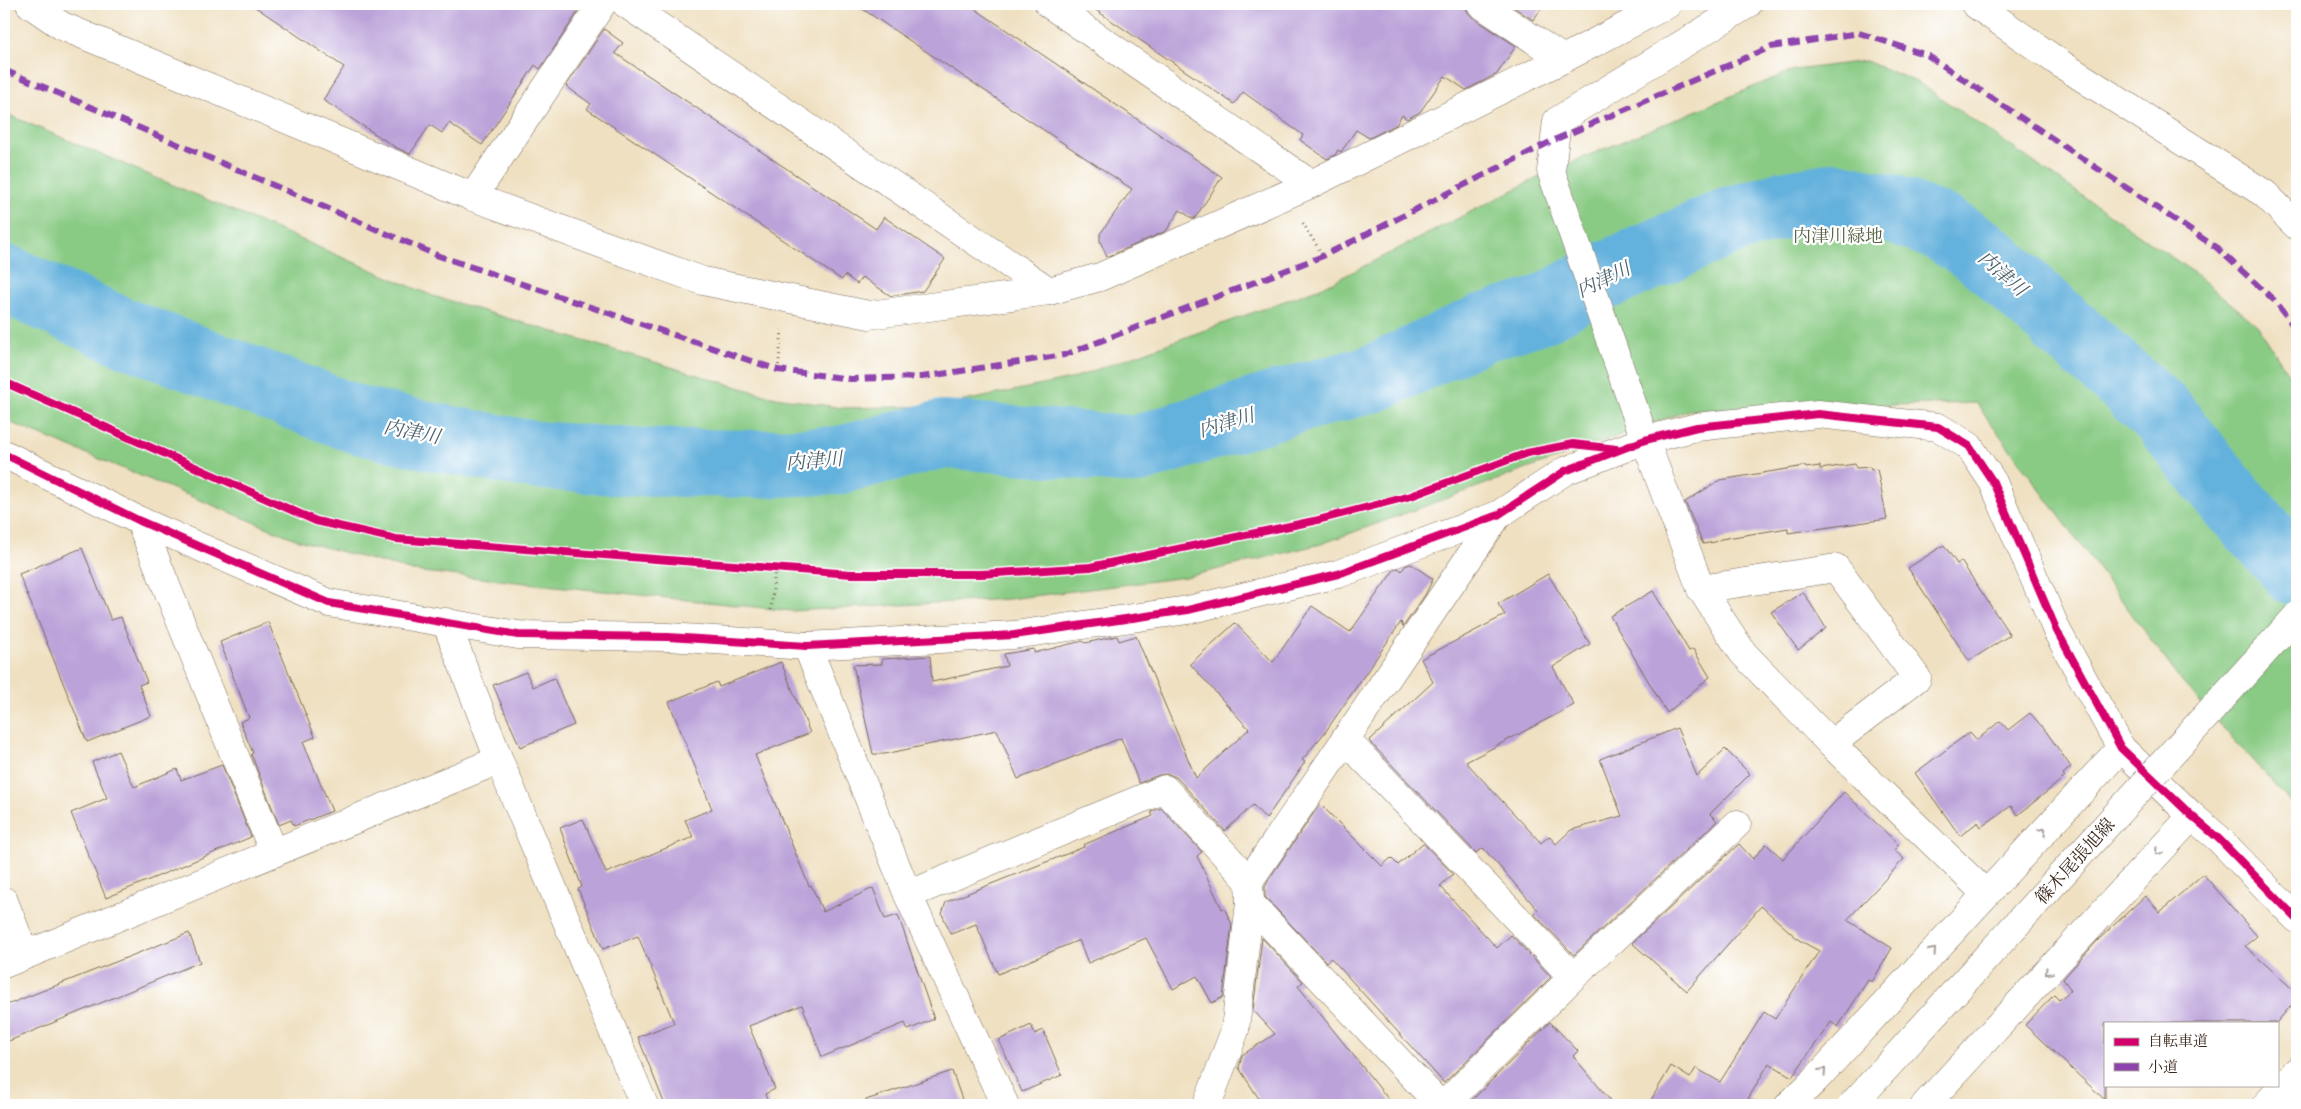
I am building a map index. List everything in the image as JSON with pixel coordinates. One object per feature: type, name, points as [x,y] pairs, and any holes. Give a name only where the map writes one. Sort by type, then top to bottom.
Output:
[{"type":"street","points":[[30,4],[62,26],[474,197],[704,281],[869,315],[1049,290],[1100,277],[1312,184],[1563,59],[1668,4]]},
{"type":"street","points":[[474,197],[602,4]]},
{"type":"street","points":[[626,4],[1049,290]]},
{"type":"street","points":[[1050,4],[1312,184]]},
{"type":"street","points":[[1481,4],[1563,59]]},
{"type":"street","points":[[1748,4],[1558,121],[1550,171],[1641,428],[1702,589],[1743,653],[1831,744],[1985,894]]},
{"type":"street","points":[[1975,4],[2061,64],[2265,194],[2297,226]]},
{"type":"street","points":[[4,454],[140,521],[329,603],[518,635],[668,637],[806,646],[1014,635],[1188,610],[1338,574],[1498,515],[1565,471],[1641,428],[1697,427],[1818,414],[1938,428],[1969,446],[1993,482],[2057,631],[2121,748],[2192,816],[2219,839],[2297,918]]},
{"type":"street","points":[[1207,1105],[1235,1030],[1250,892],[1345,739],[1498,515]]},
{"type":"street","points":[[140,521],[274,853]]},
{"type":"street","points":[[1702,589],[1836,568],[1917,678],[1831,744]]},
{"type":"street","name":"篠木尾張旭線","points":[[1852,1105],[2297,616]]},
{"type":"street","points":[[446,622],[499,760],[644,1105]]},
{"type":"street","points":[[806,646],[908,895],[1005,1105]]},
{"type":"street","points":[[1345,739],[1573,977]]},
{"type":"street","points":[[1789,1105],[1815,1080],[2121,748]]},
{"type":"street","points":[[4,901],[14,959],[499,760]]},
{"type":"street","points":[[908,895],[1165,789],[1250,892],[1440,1105]]},
{"type":"street","points":[[1925,1105],[2192,816]]},
{"type":"street","points":[[1444,1105],[1573,977],[1736,824]]},
{"type":"street","points":[[2266,1105],[2297,1071]]},
{"type":"path","points":[[4,382],[316,521],[396,539],[851,574],[981,574],[1090,567],[1314,521],[1411,496],[1536,451]]},
{"type":"path","points":[[767,643],[775,568]]},
{"type":"green space","name":"内津川緑地","points":[[1866,61],[1919,83],[2193,272],[2258,326],[2297,388],[2297,810],[2182,682],[1976,403],[1689,410],[1321,544],[1186,577],[1009,599],[792,611],[413,571],[298,540],[4,420],[4,113],[433,296],[765,395],[841,408],[940,406],[1071,379],[1323,287],[1551,171],[1794,70]]},
{"type":"building","points":[[251,4],[567,4],[578,12],[540,69],[535,65],[482,145],[449,123],[442,133],[430,125],[410,154],[395,147],[323,100],[344,67]]},
{"type":"building","points":[[855,4],[968,4],[1222,177],[1195,218],[1193,219],[1180,210],[1166,231],[1107,257],[1100,241],[1100,234],[1132,189]]},
{"type":"building","points":[[1087,4],[1466,4],[1467,11],[1472,17],[1516,46],[1497,74],[1466,90],[1445,76],[1420,112],[1407,119],[1402,115],[1396,125],[1369,138],[1356,130],[1341,152],[1338,150],[1335,155],[1327,159],[1300,140],[1303,135],[1243,92],[1234,104]]},
{"type":"building","points":[[1509,4],[1545,4],[1533,20]]},
{"type":"building","points":[[604,29],[623,43],[615,53],[876,229],[884,217],[945,259],[923,291],[891,296],[862,277],[857,284],[845,275],[842,280],[587,109],[591,104],[566,86]]},
{"type":"building","points":[[1855,464],[1856,468],[1870,467],[1871,470],[1877,469],[1887,519],[1788,533],[1788,528],[1721,539],[1703,544],[1685,502],[1720,480],[1805,466],[1806,468],[1820,466],[1820,469]]},
{"type":"building","points":[[1944,545],[1957,564],[1961,561],[2010,635],[1969,661],[1908,568]]},
{"type":"building","points":[[82,548],[111,620],[121,617],[147,682],[139,685],[151,716],[87,742],[19,574]]},
{"type":"building","points":[[1411,564],[1433,579],[1425,595],[1403,627],[1401,622],[1326,731],[1302,760],[1305,762],[1266,819],[1253,805],[1225,831],[1177,778],[1169,774],[1159,775],[1139,783],[1121,738],[1018,779],[997,730],[885,754],[873,754],[853,665],[882,664],[882,659],[930,656],[932,682],[1007,666],[1004,654],[1034,649],[1034,653],[1082,641],[1085,643],[1117,636],[1119,641],[1136,636],[1196,778],[1249,729],[1190,664],[1235,623],[1273,662],[1312,606],[1350,632],[1394,570],[1398,568],[1402,571],[1405,566]]},
{"type":"building","points":[[1548,574],[1590,644],[1553,667],[1574,705],[1466,762],[1541,843],[1549,836],[1556,844],[1571,830],[1622,816],[1600,759],[1677,728],[1697,776],[1725,749],[1750,774],[1710,814],[1717,821],[1574,955],[1534,914],[1538,910],[1483,848],[1476,853],[1369,741],[1433,682],[1421,659],[1505,615],[1498,604]]},
{"type":"building","points":[[1653,591],[1689,651],[1693,649],[1710,677],[1667,713],[1610,616]]},
{"type":"building","points":[[1803,592],[1826,628],[1798,650],[1771,612]]},
{"type":"building","points":[[268,622],[315,737],[303,742],[332,811],[294,826],[291,820],[279,825],[240,722],[249,718],[220,642]]},
{"type":"building","points":[[781,662],[810,733],[755,755],[809,886],[811,885],[823,912],[873,888],[885,919],[898,915],[934,1019],[908,1030],[905,1023],[822,1057],[802,1005],[749,1026],[775,1089],[765,1094],[769,1105],[665,1105],[638,1037],[674,1023],[638,936],[603,949],[578,889],[582,887],[560,828],[583,819],[606,873],[693,837],[685,820],[712,809],[669,702],[717,682],[719,687]]},
{"type":"building","points":[[526,672],[533,687],[554,678],[574,725],[520,747],[493,685]]},
{"type":"building","points":[[2030,713],[2045,730],[2071,767],[2063,774],[2065,777],[2018,815],[2011,806],[1981,827],[1978,822],[1960,836],[1915,773],[1970,732],[1977,740],[2000,721],[2008,730]]},
{"type":"building","points":[[118,751],[134,787],[177,769],[181,780],[222,765],[251,837],[106,898],[71,813],[107,798],[92,762]]},
{"type":"building","points":[[1844,792],[1899,845],[1894,850],[1904,859],[1847,920],[1892,948],[1872,982],[1868,980],[1838,1027],[1831,1022],[1792,1077],[1769,1063],[1748,1099],[1760,1105],[1648,1105],[1671,1066],[1690,1078],[1696,1068],[1720,1082],[1764,1012],[1775,1019],[1819,951],[1799,940],[1761,906],[1687,991],[1632,943],[1739,844],[1753,859],[1766,844],[1783,859]]},
{"type":"building","points":[[1320,804],[1382,866],[1391,858],[1398,865],[1423,843],[1453,874],[1440,886],[1497,948],[1511,935],[1551,977],[1444,1083],[1331,958],[1326,962],[1265,897],[1265,887],[1269,879]]},
{"type":"building","points":[[1161,808],[1202,852],[1197,856],[1222,909],[1224,908],[1232,924],[1223,997],[1212,1003],[1197,976],[1173,989],[1146,938],[1088,963],[1079,940],[998,974],[976,924],[951,934],[942,914],[946,902],[1084,847],[1083,845],[1153,816],[1151,812]]},
{"type":"building","points":[[2203,874],[2257,936],[2245,946],[2297,993],[2297,999],[2277,1022],[2104,1022],[2105,1100],[2025,1025],[2054,995],[2059,1000],[2071,990],[2063,979],[2098,940],[2145,896],[2160,912]]},
{"type":"building","points":[[189,933],[200,962],[4,1043],[4,1006]]},
{"type":"building","points":[[1262,938],[1303,982],[1298,986],[1393,1105],[1263,1105],[1239,1068],[1242,1055],[1275,1034],[1253,1010]]},
{"type":"building","points":[[1550,1022],[1578,1051],[1573,1056],[1614,1105],[1475,1105],[1471,1101]]},
{"type":"building","points":[[1031,1025],[1035,1034],[1043,1030],[1062,1075],[1022,1092],[999,1040]]},
{"type":"building","points":[[952,1071],[964,1105],[867,1105],[866,1100]]},
{"type":"waterway","name":"内津川","points":[[4,278],[118,330],[358,420],[434,437],[534,455],[631,462],[758,464],[840,460],[943,434],[1135,450],[1286,402],[1375,378],[1482,328],[1541,310],[1598,279],[1730,221],[1787,204],[1835,196],[1887,207],[1942,228],[1982,253],[2164,416],[2231,500],[2297,573]]},
{"type":"marked path","points":[[4,70],[439,256],[778,370],[851,379],[922,377],[1064,355],[1323,256],[1554,140],[1771,47],[1859,33],[1927,55],[2217,248],[2277,303],[2297,331]]},
{"type":"cycle path","points":[[4,382],[316,521],[396,539],[851,574],[981,574],[1090,567],[1314,521],[1411,496],[1527,453],[1573,444],[1617,449]]},
{"type":"cycle path","points":[[4,454],[140,521],[329,603],[518,635],[668,637],[807,646],[1014,635],[1188,610],[1338,574],[1498,515],[1565,471],[1645,440],[1697,427],[1818,414],[1938,427],[1969,446],[1993,482],[2057,631],[2121,748],[2192,816],[2219,839],[2297,919]]}]
